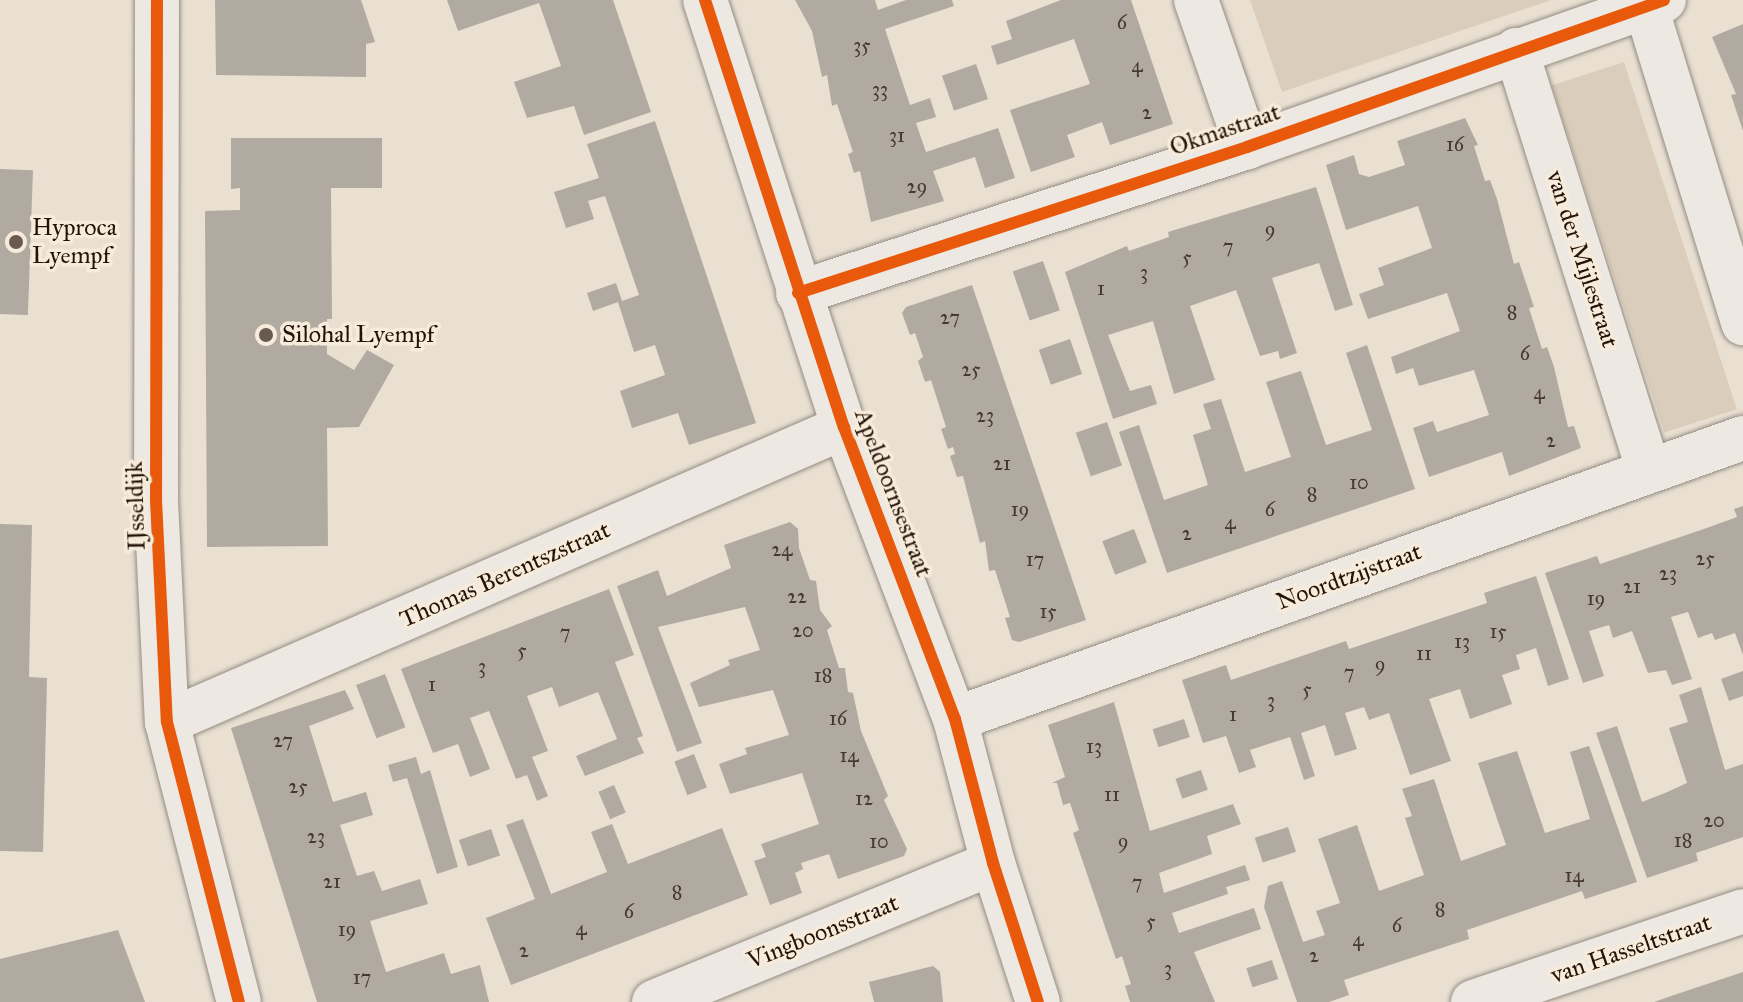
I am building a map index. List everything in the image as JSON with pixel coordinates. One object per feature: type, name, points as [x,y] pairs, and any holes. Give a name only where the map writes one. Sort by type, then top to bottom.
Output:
[{"type":"street","name":"IJsseldijk","points":[[157,0],[156,500],[167,722],[239,1002]]},
{"type":"street","name":"Apeldoornsestraat","points":[[705,0],[844,427],[955,719],[993,863],[1038,1002]]},
{"type":"street","points":[[1196,0],[1247,147]]},
{"type":"street","name":"Okmastraat","points":[[798,293],[1247,147],[1655,3]]},
{"type":"street","points":[[1655,3],[1743,323]]},
{"type":"street","name":"van der Mijlestraat","points":[[1516,50],[1648,468]]},
{"type":"street","name":"Thomas Berentszstraat","points":[[167,722],[844,427]]},
{"type":"street","name":"Noordtzijstraat","points":[[955,719],[1648,468],[1743,438]]},
{"type":"street","name":"Vingboonsstraat","points":[[654,1002],[993,863]]},
{"type":"street","name":"van Hasseltstraat","points":[[1473,1002],[1743,911]]},
{"type":"shaded area","points":[[1250,0],[1551,0],[1282,92]]},
{"type":"shaded area","points":[[1624,62],[1737,409],[1665,433],[1552,85]]},
{"type":"building","points":[[215,0],[361,0],[375,42],[366,44],[366,77],[216,75]]},
{"type":"building","points":[[447,0],[613,0],[651,112],[584,135],[574,106],[527,118],[514,82],[561,66],[539,3],[458,31]]},
{"type":"building","points":[[795,0],[875,0],[878,10],[906,0],[952,0],[954,6],[885,29],[910,105],[930,98],[936,117],[916,123],[926,152],[998,128],[1015,178],[985,188],[975,157],[933,171],[944,201],[871,222],[860,171],[854,173],[848,154],[853,152],[837,104],[832,106],[827,75],[822,77],[812,31]]},
{"type":"building","points":[[1061,0],[1131,0],[1173,124],[1110,145],[1102,122],[1067,135],[1075,157],[1031,172],[1010,110],[1090,84],[1074,39],[997,65],[991,46],[1012,39],[1006,21]]},
{"type":"building","points":[[1743,24],[1743,131],[1731,95],[1736,94],[1712,37]]},
{"type":"building","points":[[976,64],[988,99],[954,111],[942,76]]},
{"type":"building","points":[[1465,118],[1478,145],[1474,146],[1485,181],[1490,180],[1497,199],[1514,264],[1519,262],[1534,307],[1529,308],[1542,349],[1547,347],[1554,367],[1568,427],[1574,426],[1581,448],[1509,476],[1502,452],[1429,477],[1413,428],[1433,421],[1437,432],[1489,415],[1474,370],[1419,386],[1413,368],[1396,374],[1391,357],[1460,331],[1447,293],[1368,319],[1359,294],[1384,285],[1378,268],[1432,248],[1418,206],[1346,230],[1326,165],[1354,155],[1359,174],[1369,177],[1405,165],[1397,141]]},
{"type":"building","points":[[655,121],[756,423],[689,445],[678,413],[632,428],[620,391],[665,375],[655,345],[634,352],[618,302],[593,311],[587,293],[616,283],[622,301],[639,295],[605,196],[588,201],[594,219],[566,228],[554,192],[599,178],[587,144]]},
{"type":"building","name":"Silohal Lyempf","points":[[231,138],[382,138],[382,188],[331,188],[332,319],[327,319],[327,354],[354,370],[367,350],[394,365],[359,427],[327,428],[328,546],[207,547],[205,211],[240,210],[240,188],[231,189]]},
{"type":"building","name":"Hyproca Lyempf","points":[[0,169],[33,170],[28,315],[0,314]]},
{"type":"building","points":[[1316,187],[1353,305],[1335,311],[1319,263],[1272,278],[1297,353],[1280,359],[1278,351],[1260,356],[1236,290],[1190,306],[1215,380],[1174,394],[1153,321],[1108,335],[1130,391],[1151,385],[1157,404],[1113,419],[1065,272],[1127,246],[1129,251],[1169,237],[1168,232]]},
{"type":"building","points":[[1043,261],[1060,310],[1030,321],[1013,271]]},
{"type":"building","points":[[972,285],[1086,620],[1019,642],[1012,640],[1005,618],[1010,617],[995,570],[989,571],[985,541],[980,543],[963,476],[957,477],[950,456],[955,454],[953,447],[948,449],[941,429],[946,427],[931,380],[925,382],[918,361],[923,357],[915,333],[910,335],[902,313],[906,307]]},
{"type":"building","points":[[1070,339],[1082,374],[1051,385],[1039,350]]},
{"type":"building","points":[[1367,345],[1415,489],[1167,573],[1119,432],[1139,425],[1164,500],[1208,485],[1193,435],[1211,429],[1203,404],[1221,399],[1245,472],[1291,457],[1266,382],[1301,371],[1326,445],[1372,430],[1346,353]]},
{"type":"building","points":[[1107,422],[1122,465],[1091,476],[1076,433]]},
{"type":"building","points":[[1743,506],[1743,655],[1735,633],[1715,640],[1712,633],[1698,638],[1688,612],[1671,617],[1692,679],[1672,685],[1666,670],[1648,673],[1632,631],[1613,638],[1609,625],[1589,631],[1604,676],[1583,683],[1545,573],[1597,556],[1600,564],[1701,530],[1737,517],[1734,509]]},
{"type":"building","points":[[790,522],[798,529],[799,548],[810,580],[816,581],[820,610],[832,626],[827,630],[839,668],[845,668],[848,692],[853,693],[861,731],[888,796],[884,800],[907,849],[904,856],[838,879],[829,854],[801,863],[803,869],[795,873],[802,893],[770,905],[754,861],[766,857],[761,844],[819,824],[802,773],[730,794],[719,764],[747,754],[745,748],[789,735],[773,690],[699,707],[690,683],[730,665],[728,660],[760,650],[745,607],[658,627],[702,743],[677,752],[617,586],[658,570],[667,596],[731,568],[724,545]]},
{"type":"building","points":[[0,524],[32,525],[29,677],[47,678],[43,852],[0,851]]},
{"type":"building","points":[[1134,529],[1147,563],[1115,575],[1102,541]]},
{"type":"building","points":[[1536,576],[1569,679],[1548,686],[1536,648],[1516,655],[1520,669],[1502,675],[1512,704],[1470,719],[1460,689],[1429,699],[1451,761],[1410,775],[1389,713],[1369,720],[1364,707],[1345,713],[1357,749],[1335,756],[1325,725],[1301,733],[1315,776],[1304,780],[1290,737],[1250,750],[1256,767],[1239,773],[1226,736],[1203,743],[1182,680],[1226,665],[1231,680],[1346,641],[1349,649],[1487,603],[1484,593]]},
{"type":"building","points":[[609,589],[634,655],[615,662],[643,736],[637,738],[644,753],[585,776],[576,756],[617,739],[598,692],[559,707],[552,687],[527,696],[548,751],[532,757],[548,796],[537,801],[527,775],[516,779],[489,711],[470,718],[490,769],[470,777],[458,744],[433,753],[401,669]]},
{"type":"building","points":[[1743,671],[1743,696],[1729,701],[1721,679]]},
{"type":"building","points":[[385,674],[405,727],[376,738],[356,685]]},
{"type":"building","points":[[1701,687],[1725,770],[1743,764],[1743,837],[1696,853],[1698,861],[1647,878],[1596,733],[1617,726],[1642,802],[1665,793],[1687,783],[1669,728],[1688,722],[1679,695]]},
{"type":"building","points":[[345,690],[354,709],[309,726],[333,802],[366,792],[373,815],[340,825],[357,876],[374,871],[382,891],[420,879],[428,904],[370,921],[386,972],[444,953],[451,974],[480,965],[489,1002],[317,1002],[231,728]]},
{"type":"building","points":[[1114,702],[1150,831],[1233,804],[1241,824],[1207,836],[1212,854],[1159,873],[1164,893],[1245,865],[1250,880],[1226,887],[1228,894],[1172,913],[1179,933],[1254,908],[1261,929],[1194,952],[1215,1002],[1130,1002],[1125,986],[1131,984],[1122,956],[1116,959],[1073,833],[1079,830],[1070,803],[1063,805],[1057,783],[1052,783],[1065,777],[1048,725]]},
{"type":"building","points":[[1184,719],[1190,737],[1158,747],[1153,729]]},
{"type":"building","points":[[1589,746],[1637,882],[1585,899],[1582,891],[1467,930],[1469,939],[1344,980],[1349,995],[1329,1002],[1297,1002],[1264,907],[1268,886],[1282,881],[1303,942],[1325,935],[1316,911],[1340,903],[1318,839],[1357,825],[1379,891],[1424,875],[1405,818],[1412,816],[1402,789],[1434,779],[1461,861],[1506,845],[1478,763],[1517,751],[1545,833],[1590,819],[1570,752]]},
{"type":"building","points":[[694,754],[707,788],[687,795],[674,762]]},
{"type":"building","points":[[416,757],[421,774],[430,770],[458,867],[437,874],[407,778],[393,782],[388,765]]},
{"type":"building","points":[[1201,770],[1208,790],[1182,799],[1175,779]]},
{"type":"building","points":[[614,785],[626,813],[610,819],[598,792]]},
{"type":"building","points":[[523,819],[551,894],[607,872],[591,832],[612,824],[628,864],[722,828],[748,895],[511,985],[486,918],[535,899],[506,825]]},
{"type":"building","points":[[1288,827],[1296,852],[1263,863],[1255,838]]},
{"type":"building","points":[[491,829],[500,855],[468,867],[459,840]]},
{"type":"building","points":[[118,930],[145,1002],[0,1002],[0,959]]},
{"type":"building","points":[[1272,960],[1278,979],[1253,987],[1246,968]]},
{"type":"building","points":[[933,966],[940,972],[943,1002],[874,1002],[869,982]]},
{"type":"building","points":[[1743,972],[1743,1002],[1654,1002],[1674,995]]},
{"type":"cycle path","points":[[157,0],[156,500],[167,722],[239,1002]]},
{"type":"cycle path","points":[[705,0],[844,427],[955,719],[993,863],[1038,1002]]},
{"type":"cycle path","points":[[798,293],[1247,147],[1664,0]]},
{"type":"place","name":"Hyproca Lyempf","points":[[16,242]]},
{"type":"place","name":"Silohal Lyempf","points":[[266,335]]}]
